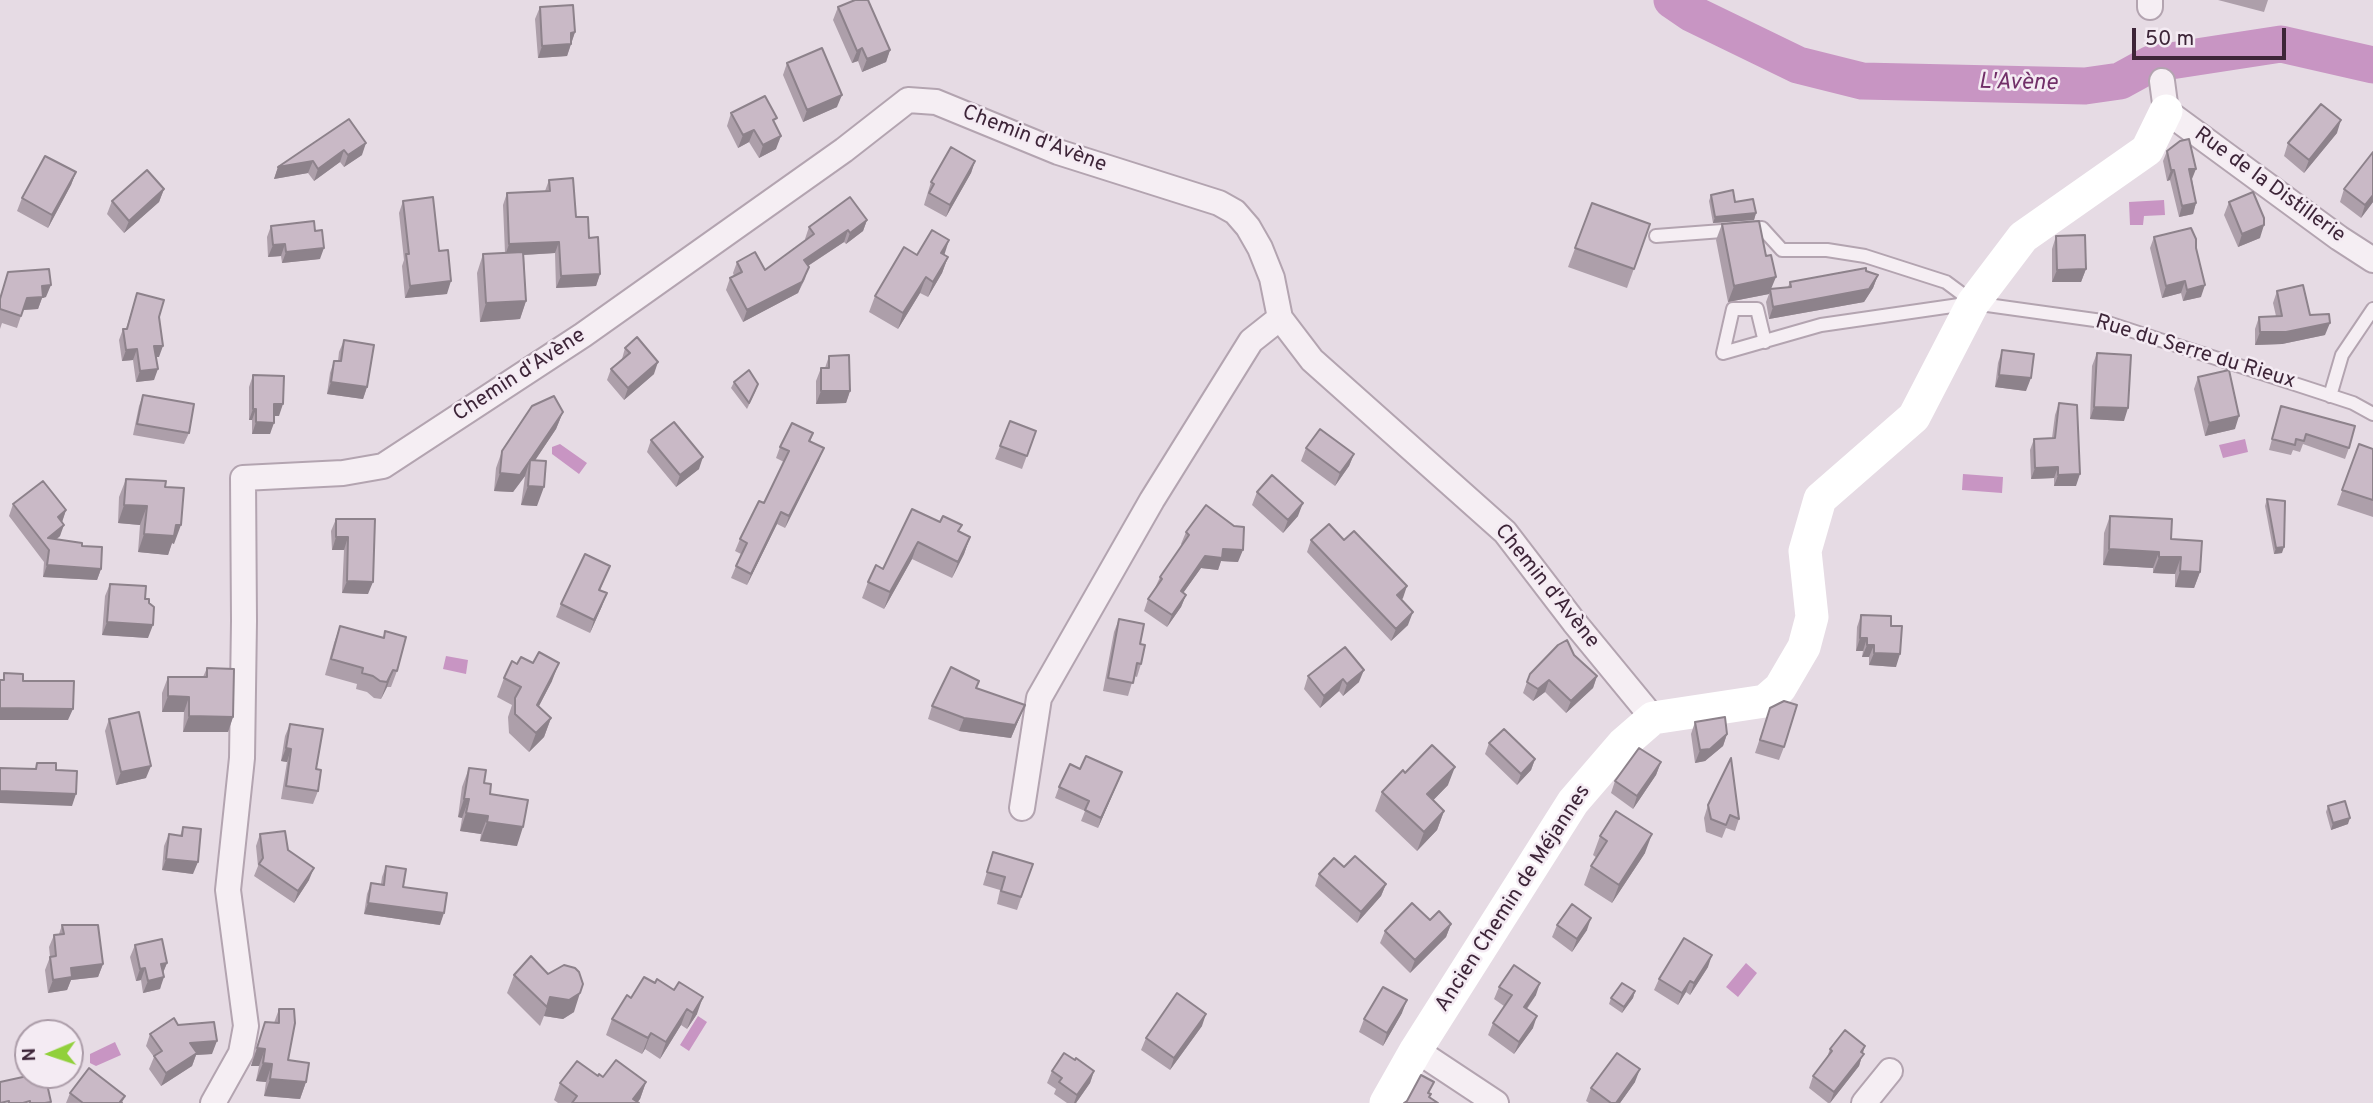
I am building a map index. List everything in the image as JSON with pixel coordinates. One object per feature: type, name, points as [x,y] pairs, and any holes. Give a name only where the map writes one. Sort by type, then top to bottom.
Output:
[{"type":"street","name":"Rue de la Distillerie","points":[[2164,96],[2339,238],[2373,260]]},
{"type":"street","points":[[1653,718],[1765,701],[1780,688],[1804,647],[1812,617],[1805,551],[1820,499],[1914,417],[1973,303],[2023,237],[2147,150],[2164,96]]},
{"type":"street","name":"Chemin d'Avène","points":[[214,1103],[241,1053],[246,1026],[228,890],[242,758],[243,478],[343,473],[383,466],[583,335],[844,150],[908,100],[936,102],[1058,152],[1219,203],[1234,212],[1248,227],[1260,248],[1272,278],[1280,318],[1312,360],[1505,532],[1653,718]]},
{"type":"street","points":[[1022,808],[1039,698],[1152,500],[1251,341],[1280,318]]},
{"type":"street","name":"Ancien Chemin de Méjannes","points":[[1386,1103],[1416,1050],[1573,802],[1623,744],[1653,718]]},
{"type":"street","points":[[1416,1050],[1496,1103]]},
{"type":"street","points":[[1864,1103],[1890,1071]]},
{"type":"lane","points":[[1656,236],[1762,228],[1782,250],[1827,250],[1865,256],[1946,282],[1973,303]]},
{"type":"lane","name":"Rue du Serre du Rieux","points":[[1765,342],[1821,325],[1973,303],[2102,321],[2353,403],[2373,414]]},
{"type":"lane","points":[[2330,396],[2342,355],[2373,310]]},
{"type":"shaded area","points":[[2164,200],[2165,215],[2144,216],[2143,225],[2130,225],[2129,202]]},
{"type":"shaded area","points":[[2245,439],[2248,452],[2223,458],[2219,445]]},
{"type":"shaded area","points":[[560,444],[587,463],[579,474],[552,454],[552,447]]},
{"type":"shaded area","points":[[1963,474],[2003,477],[2002,493],[1962,490]]},
{"type":"shaded area","points":[[446,656],[468,660],[466,674],[443,669]]},
{"type":"shaded area","points":[[1746,963],[1757,973],[1738,997],[1726,987]]},
{"type":"shaded area","points":[[698,1016],[707,1022],[689,1051],[680,1045]]},
{"type":"shaded area","points":[[115,1042],[121,1055],[96,1066],[90,1063],[90,1054]]},
{"type":"building","points":[[855,0],[868,0],[890,50],[867,59],[862,48],[857,51],[838,7]]},
{"type":"building","points":[[573,5],[575,32],[571,33],[571,44],[542,46],[540,7]]},
{"type":"building","points":[[822,48],[842,95],[807,110],[787,63]]},
{"type":"building","points":[[765,96],[777,118],[773,120],[781,136],[763,145],[754,130],[743,135],[731,113]]},
{"type":"building","points":[[2321,104],[2341,120],[2309,160],[2288,143]]},
{"type":"building","points":[[349,119],[366,143],[348,155],[344,150],[318,169],[313,161],[278,167]]},
{"type":"building","points":[[2189,139],[2196,169],[2189,169],[2196,203],[2182,206],[2167,151],[2180,141]]},
{"type":"building","points":[[951,147],[975,161],[950,205],[929,193],[934,184],[931,182]]},
{"type":"building","points":[[2373,152],[2373,195],[2365,205],[2344,189]]},
{"type":"building","points":[[45,156],[76,172],[52,215],[22,198]]},
{"type":"building","points":[[147,170],[164,189],[129,221],[112,201]]},
{"type":"building","points":[[573,178],[576,217],[588,217],[589,238],[598,237],[600,274],[561,276],[559,242],[509,244],[507,193],[550,191],[549,180]]},
{"type":"building","points":[[1733,190],[1735,202],[1753,199],[1756,213],[1715,217],[1711,195]]},
{"type":"building","points":[[2253,192],[2264,218],[2264,225],[2242,234],[2229,202]]},
{"type":"building","points":[[433,197],[439,251],[448,250],[451,281],[410,286],[403,201]]},
{"type":"building","points":[[850,197],[867,220],[804,260],[809,267],[802,282],[747,310],[730,278],[742,272],[737,262],[755,252],[765,270],[814,234],[809,227]]},
{"type":"building","points":[[1592,203],[1650,224],[1634,269],[1575,248]]},
{"type":"building","points":[[314,221],[315,231],[322,230],[324,248],[286,252],[285,244],[273,245],[271,226]]},
{"type":"building","points":[[1759,221],[1766,256],[1771,255],[1776,277],[1734,286],[1722,224]]},
{"type":"building","points":[[2191,228],[2196,239],[2205,285],[2187,290],[2185,281],[2166,286],[2154,237]]},
{"type":"building","points":[[932,230],[949,240],[941,253],[948,257],[933,282],[926,277],[903,313],[875,296],[904,247],[917,255]]},
{"type":"building","points":[[2085,235],[2086,269],[2057,270],[2056,236]]},
{"type":"building","points":[[523,252],[526,301],[486,303],[483,254]]},
{"type":"building","points":[[1866,268],[1866,271],[1878,275],[1869,289],[1773,307],[1770,289],[1791,287],[1790,282]]},
{"type":"building","points":[[49,269],[51,285],[42,286],[43,297],[27,298],[21,316],[0,309],[0,299],[8,272]]},
{"type":"building","points":[[2303,285],[2310,315],[2329,314],[2330,323],[2286,332],[2260,332],[2259,317],[2282,316],[2277,291]]},
{"type":"building","points":[[137,293],[164,300],[159,317],[163,346],[154,346],[158,369],[140,371],[137,349],[126,350],[123,329],[127,329]]},
{"type":"building","points":[[637,337],[658,362],[628,388],[611,369],[630,353],[625,348]]},
{"type":"building","points":[[344,340],[374,345],[367,387],[331,382],[334,361],[341,361]]},
{"type":"building","points":[[2002,350],[2034,354],[2031,378],[1999,375]]},
{"type":"building","points":[[2097,353],[2131,355],[2128,408],[2094,407]]},
{"type":"building","points":[[849,355],[850,391],[821,391],[821,368],[829,368],[829,356]]},
{"type":"building","points":[[749,370],[758,384],[749,403],[734,382]]},
{"type":"building","points":[[2229,370],[2239,416],[2209,423],[2198,377]]},
{"type":"building","points":[[253,375],[284,376],[283,404],[274,404],[274,423],[256,422],[256,409],[253,409]]},
{"type":"building","points":[[143,395],[194,404],[189,433],[137,424]]},
{"type":"building","points":[[554,396],[563,412],[520,475],[500,473],[502,451],[532,406]]},
{"type":"building","points":[[2059,403],[2077,405],[2080,474],[2058,475],[2058,467],[2035,468],[2034,439],[2055,438]]},
{"type":"building","points":[[2281,406],[2355,426],[2349,448],[2306,434],[2304,441],[2296,439],[2295,445],[2272,439]]},
{"type":"building","points":[[1010,421],[1036,431],[1027,456],[1000,446]]},
{"type":"building","points":[[674,422],[703,457],[680,475],[651,440]]},
{"type":"building","points":[[792,423],[813,433],[809,441],[824,448],[789,516],[781,512],[751,574],[736,566],[747,543],[740,539],[759,501],[764,503],[789,451],[780,447]]},
{"type":"building","points":[[1320,429],[1354,454],[1340,473],[1306,448]]},
{"type":"building","points":[[2359,444],[2373,449],[2373,500],[2342,490]]},
{"type":"building","points":[[530,460],[546,461],[544,487],[528,486]]},
{"type":"building","points":[[1272,475],[1303,503],[1288,520],[1257,492]]},
{"type":"building","points":[[126,479],[166,481],[165,487],[184,488],[181,525],[176,525],[174,536],[144,534],[147,506],[124,505]]},
{"type":"building","points":[[43,481],[66,510],[58,517],[64,525],[48,538],[82,543],[82,546],[102,547],[101,569],[47,565],[49,550],[13,504]]},
{"type":"building","points":[[2267,499],[2285,501],[2284,547],[2276,548]]},
{"type":"building","points":[[1206,505],[1234,526],[1244,527],[1243,550],[1223,549],[1222,558],[1205,556],[1181,591],[1186,595],[1172,615],[1148,599],[1189,535],[1186,532]]},
{"type":"building","points":[[912,509],[940,522],[943,516],[962,525],[958,531],[970,537],[958,562],[918,542],[890,592],[868,582],[876,565],[883,569]]},
{"type":"building","points":[[2110,516],[2172,519],[2171,539],[2202,541],[2200,572],[2180,571],[2181,557],[2159,557],[2159,552],[2109,549]]},
{"type":"building","points":[[336,519],[375,519],[373,582],[347,581],[348,537],[336,537]]},
{"type":"building","points":[[1329,524],[1344,540],[1354,531],[1407,586],[1397,595],[1413,612],[1396,629],[1311,540]]},
{"type":"building","points":[[585,554],[610,566],[599,590],[607,593],[594,620],[561,604]]},
{"type":"building","points":[[110,584],[146,586],[145,599],[149,599],[149,603],[154,607],[153,625],[107,622]]},
{"type":"building","points":[[1861,615],[1891,616],[1891,626],[1902,626],[1900,654],[1874,653],[1874,645],[1867,645],[1867,638],[1860,638]]},
{"type":"building","points":[[1119,619],[1144,624],[1140,644],[1145,645],[1141,664],[1137,663],[1133,683],[1108,678]]},
{"type":"building","points":[[340,626],[384,638],[385,631],[406,637],[397,671],[393,670],[387,682],[362,673],[363,668],[331,659]]},
{"type":"building","points":[[1567,640],[1574,655],[1597,676],[1571,701],[1549,680],[1538,689],[1527,682],[1530,674],[1558,645]]},
{"type":"building","points":[[1345,647],[1364,670],[1347,684],[1343,679],[1324,696],[1308,676]]},
{"type":"building","points":[[539,652],[559,663],[537,705],[551,718],[536,733],[515,714],[515,698],[521,687],[504,678],[512,661],[517,664],[521,657],[533,663]]},
{"type":"building","points":[[951,667],[979,681],[976,688],[1025,705],[1015,725],[964,718],[932,706]]},
{"type":"building","points":[[207,668],[234,669],[233,717],[189,716],[189,697],[168,696],[168,677],[207,677]]},
{"type":"building","points":[[4,673],[23,674],[23,681],[74,681],[73,709],[0,708],[0,680],[4,680]]},
{"type":"building","points":[[1784,701],[1797,705],[1784,747],[1760,740],[1770,708]]},
{"type":"building","points":[[139,712],[151,766],[121,772],[109,719]]},
{"type":"building","points":[[1725,717],[1727,734],[1710,749],[1700,750],[1695,722]]},
{"type":"building","points":[[290,724],[323,729],[316,769],[321,770],[318,791],[286,786],[291,749],[286,748]]},
{"type":"building","points":[[1504,729],[1535,759],[1521,774],[1489,743]]},
{"type":"building","points":[[1432,745],[1455,767],[1427,794],[1444,811],[1424,832],[1382,792]]},
{"type":"building","points":[[1639,748],[1661,762],[1637,796],[1615,781]]},
{"type":"building","points":[[1086,756],[1122,772],[1101,818],[1085,810],[1089,801],[1059,787],[1070,764],[1080,769]]},
{"type":"building","points":[[1731,758],[1739,819],[1730,815],[1726,825],[1711,819],[1708,805]]},
{"type":"building","points":[[37,763],[56,763],[56,770],[77,771],[76,794],[0,791],[0,768],[36,769]]},
{"type":"building","points":[[469,768],[486,770],[484,783],[491,784],[490,794],[528,800],[523,827],[487,822],[488,816],[466,813],[469,799],[464,799]]},
{"type":"building","points":[[2345,801],[2350,818],[2333,823],[2328,806]]},
{"type":"building","points":[[1616,811],[1652,834],[1619,885],[1591,866],[1607,841],[1600,836]]},
{"type":"building","points":[[183,827],[201,829],[198,862],[166,859],[169,834],[182,836]]},
{"type":"building","points":[[285,831],[288,850],[314,868],[298,891],[259,864],[263,858],[260,834]]},
{"type":"building","points":[[993,852],[1033,864],[1021,897],[1001,891],[1005,877],[987,872]]},
{"type":"building","points":[[1355,856],[1386,884],[1361,912],[1319,874],[1334,858],[1344,867]]},
{"type":"building","points":[[386,866],[406,869],[403,887],[447,893],[444,913],[368,903],[371,883],[384,885]]},
{"type":"building","points":[[1412,903],[1430,920],[1439,911],[1451,924],[1415,960],[1385,931]]},
{"type":"building","points":[[1572,904],[1591,918],[1577,939],[1557,925]]},
{"type":"building","points":[[62,925],[98,925],[103,964],[71,968],[72,977],[53,980],[50,957],[56,956],[54,935],[64,934]]},
{"type":"building","points":[[1684,938],[1712,955],[1694,983],[1690,981],[1682,993],[1659,979]]},
{"type":"building","points":[[162,939],[167,963],[161,964],[164,977],[148,981],[145,968],[140,969],[135,945]]},
{"type":"building","points":[[531,956],[548,974],[564,965],[575,968],[583,984],[580,993],[569,1000],[550,997],[547,1007],[514,975]]},
{"type":"building","points":[[1514,965],[1540,983],[1524,1007],[1537,1016],[1519,1042],[1493,1023],[1512,995],[1499,987]]},
{"type":"building","points":[[644,977],[655,983],[657,979],[674,990],[679,982],[703,997],[693,1013],[687,1009],[666,1042],[651,1033],[648,1038],[612,1019],[627,995],[631,998]]},
{"type":"building","points":[[1622,983],[1635,991],[1624,1007],[1611,998]]},
{"type":"building","points":[[1383,987],[1407,1000],[1387,1033],[1364,1019]]},
{"type":"building","points":[[1177,993],[1206,1014],[1174,1058],[1146,1038]]},
{"type":"building","points":[[279,1009],[294,1009],[295,1023],[288,1060],[309,1063],[306,1082],[270,1079],[272,1064],[263,1063],[265,1049],[257,1048],[265,1022],[279,1023]]},
{"type":"building","points":[[174,1018],[178,1025],[214,1022],[217,1041],[190,1043],[197,1053],[166,1073],[154,1056],[162,1051],[150,1034]]},
{"type":"building","points":[[1845,1030],[1865,1046],[1861,1052],[1864,1054],[1834,1092],[1813,1076]]},
{"type":"building","points":[[1064,1053],[1094,1071],[1077,1095],[1059,1082],[1062,1078],[1052,1071]]},
{"type":"building","points":[[1617,1053],[1640,1069],[1616,1103],[1611,1103],[1591,1088]]},
{"type":"building","points":[[616,1060],[646,1082],[633,1099],[639,1103],[572,1103],[577,1096],[560,1083],[577,1061],[603,1077]]},
{"type":"building","points":[[89,1068],[125,1096],[120,1102],[122,1103],[83,1103],[70,1093],[73,1089],[84,1089],[84,1075]]},
{"type":"building","points":[[1421,1075],[1434,1082],[1428,1093],[1431,1094],[1429,1097],[1438,1103],[1404,1103],[1407,1101]]},
{"type":"building","points":[[14,1079],[14,1089],[48,1089],[51,1102],[0,1103],[0,1082]]},
{"type":"waterway","name":"L'Avène","points":[[1672,0],[1691,13],[1798,65],[1862,81],[2085,86],[2120,81],[2151,64],[2281,44],[2373,65]]}]
